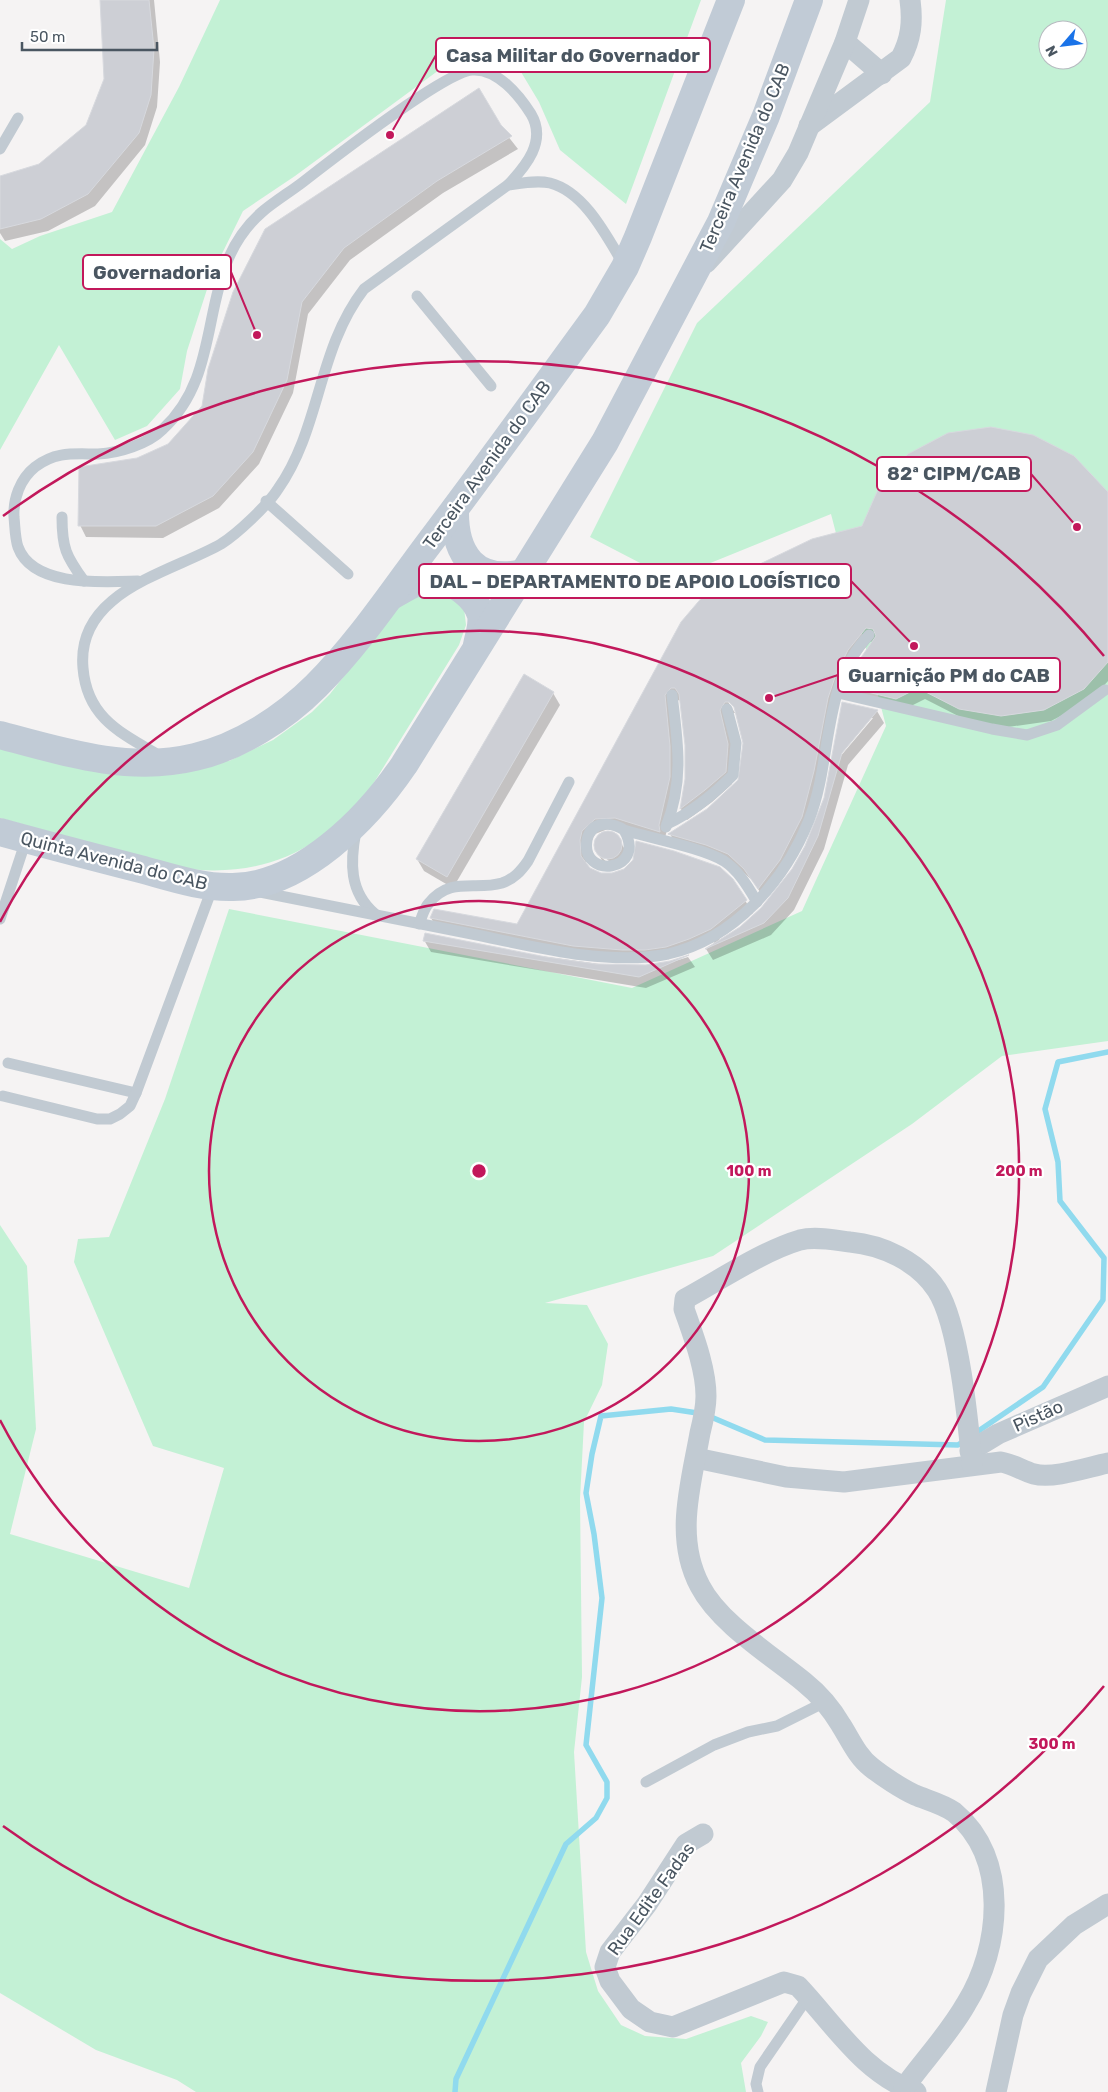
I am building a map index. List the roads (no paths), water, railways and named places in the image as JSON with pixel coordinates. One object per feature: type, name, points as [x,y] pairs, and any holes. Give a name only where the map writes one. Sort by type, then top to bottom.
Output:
[{"type":"main road","name":"Terceira Avenida do CAB","points":[[0,735],[92,758],[141,762],[171,762],[196,757],[223,748],[282,715],[315,687],[339,661],[388,598],[597,315],[625,267],[731,0]]},
{"type":"main road","name":"Terceira Avenida do CAB","points":[[358,822],[389,787],[605,442],[721,222],[763,125],[809,0]]},
{"type":"main road","points":[[455,509],[456,537],[469,561],[485,572],[496,576],[506,577],[524,573]]},
{"type":"main road","points":[[388,598],[413,585],[433,578],[447,582],[464,591],[481,615],[481,629],[475,651]]},
{"type":"main road","name":"Quinta Avenida do CAB","points":[[0,832],[189,882],[224,887],[254,884],[288,873],[320,852],[358,822]]},
{"type":"street","points":[[690,279],[756,211],[782,180],[809,126],[845,42],[859,0]]},
{"type":"street","points":[[809,126],[882,74],[901,58],[909,42],[913,17],[910,0]]},
{"type":"street","points":[[845,42],[882,74]]},
{"type":"street","points":[[910,2090],[967,2004],[977,1982],[984,1962],[994,1914],[995,1891],[991,1869],[967,1826],[952,1811],[912,1794],[869,1766],[857,1752],[826,1702],[738,1630],[700,1588],[690,1565],[685,1529],[689,1484],[696,1458],[706,1398],[706,1384],[684,1309],[685,1299],[780,1248],[802,1239],[861,1243],[883,1248],[922,1272],[937,1289],[947,1311],[962,1382],[971,1458]]},
{"type":"street","name":"Pistão","points":[[971,1458],[998,1434],[1108,1386]]},
{"type":"street","points":[[696,1458],[786,1477],[844,1482],[971,1458],[1013,1464],[1033,1474],[1046,1475],[1108,1463]]},
{"type":"street","name":"Rua Edite Fadas","points":[[703,1834],[686,1844],[647,1904],[610,1952],[606,1966],[610,1981],[631,2009],[650,2022],[673,2026],[784,1982],[798,1986],[835,2031],[884,2077],[910,2090]]},
{"type":"street","points":[[996,2092],[1013,2015],[1021,1992],[1038,1959],[1074,1925],[1108,1904]]},
{"type":"lane","points":[[138,582],[84,581],[53,576],[31,565],[19,549],[14,511],[22,481],[34,468],[67,453],[100,454],[143,442],[161,432],[179,413],[194,390],[204,357],[223,269],[232,247],[262,212],[337,156],[448,80],[470,70],[491,74],[508,86],[533,117],[536,142],[534,154],[508,185],[364,289],[348,310],[334,343],[301,448],[278,490],[252,518],[224,542],[195,558],[138,582],[110,602],[94,621],[84,642],[82,661],[84,685],[91,703],[102,718],[120,732],[171,762]]},
{"type":"lane","points":[[0,149],[18,118]]},
{"type":"lane","points":[[508,185],[537,182],[552,183],[571,195],[591,212],[625,267]]},
{"type":"lane","points":[[417,296],[491,386]]},
{"type":"lane","points":[[266,502],[348,574]]},
{"type":"lane","points":[[62,517],[62,537],[67,557],[84,581]]},
{"type":"lane","points":[[3,1096],[97,1120],[120,1114],[130,1106],[224,887],[550,950],[636,957],[668,954],[702,942],[731,924],[757,902],[778,878],[809,821],[819,789],[828,732],[838,693],[851,658],[869,635]]},
{"type":"lane","points":[[838,693],[992,729],[1027,735],[1057,725],[1105,690]]},
{"type":"lane","points":[[661,841],[673,808],[679,762],[672,695]]},
{"type":"lane","points":[[667,824],[688,814],[733,775],[736,743],[727,709]]},
{"type":"lane","points":[[419,924],[428,904],[447,889],[462,884],[500,884],[520,872],[528,861],[569,782]]},
{"type":"lane","points":[[358,822],[352,855],[353,881],[365,906],[376,916]]},
{"type":"lane","points":[[624,830],[709,854],[723,860],[747,884],[757,902]]},
{"type":"lane","points":[[0,919],[27,839]]},
{"type":"lane","points":[[8,1062],[136,1094]]},
{"type":"lane","points":[[646,1782],[714,1745],[748,1732],[777,1726],[826,1702]]},
{"type":"lane","points":[[758,2092],[756,2084],[760,2067],[808,1997]]},
{"type":"waterway","points":[[974,1434],[1043,1387],[1103,1300],[1104,1258],[1060,1201],[1058,1162],[1045,1109],[1058,1062],[1108,1052]]},
{"type":"waterway","points":[[455,2092],[456,2079],[566,1844],[596,1818],[607,1798],[607,1782],[586,1745],[602,1598],[594,1534],[586,1493],[592,1454],[601,1416],[671,1409],[704,1414],[765,1440],[958,1445],[964,1441]]},
{"type":"place","name":"Casa Militar do Governador","points":[[390,135]]},
{"type":"place","name":"Governadoria","points":[[257,335]]},
{"type":"place","name":"82ª CIPM/CAB","points":[[1077,527]]},
{"type":"place","name":"DAL – DEPARTAMENTO DE APOIO LOGÍSTICO","points":[[914,646]]},
{"type":"place","name":"Guarnição PM do CAB","points":[[769,698]]}]
